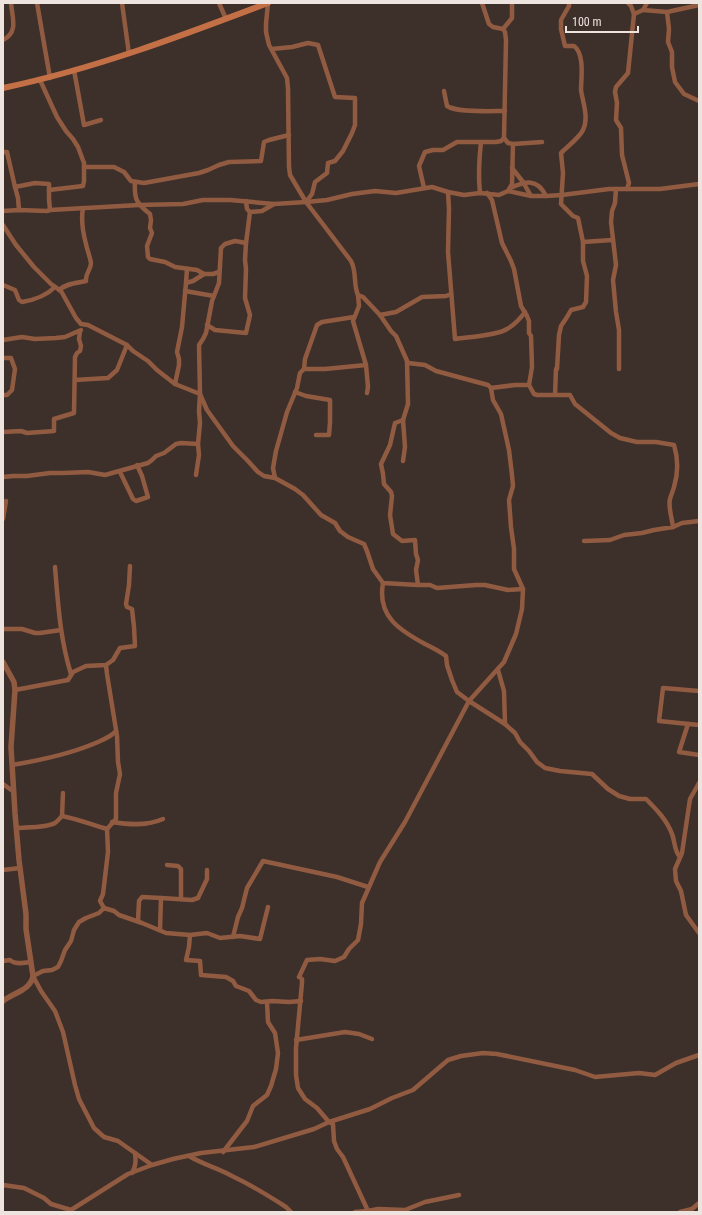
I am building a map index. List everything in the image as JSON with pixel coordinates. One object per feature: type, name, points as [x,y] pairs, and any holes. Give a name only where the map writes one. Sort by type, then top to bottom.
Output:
[{"type":"main road","points":[[3,88],[50,78],[129,54],[268,3]]},
{"type":"street","points":[[3,40],[9,38],[14,26],[11,3]]},
{"type":"street","points":[[37,3],[50,78]]},
{"type":"street","points":[[122,3],[129,54]]},
{"type":"street","points":[[219,3],[226,19]]},
{"type":"street","points":[[268,3],[266,32],[272,49],[287,78],[290,175],[306,202],[354,265],[355,286],[358,294],[359,306],[353,321],[356,336],[366,365],[368,387],[367,393]]},
{"type":"street","points":[[482,3],[489,24],[493,27],[502,29],[505,32],[504,138],[508,143],[513,144],[542,142]]},
{"type":"street","points":[[502,29],[510,22],[512,18],[512,3]]},
{"type":"street","points":[[556,395],[556,369],[561,326],[571,310],[583,307],[586,302],[587,276],[583,261],[583,242],[578,218],[573,216],[561,204],[561,153],[582,132],[585,125],[585,108],[582,93],[580,56],[577,48],[574,46],[565,46],[561,28],[561,20],[569,6],[569,3]]},
{"type":"street","points":[[627,189],[629,183],[622,154],[621,128],[616,120],[617,102],[615,97],[616,87],[628,73],[634,14],[628,3]]},
{"type":"street","points":[[634,14],[642,10],[647,3]]},
{"type":"street","points":[[642,10],[667,12],[686,5],[699,5]]},
{"type":"street","points":[[667,12],[669,29],[668,42],[672,52],[672,67],[675,82],[684,94],[699,101]]},
{"type":"street","points":[[272,49],[292,47],[308,43],[318,45],[335,97],[355,98],[355,125],[352,133],[343,151],[335,161],[328,163],[326,173],[315,182],[312,194],[306,202]]},
{"type":"street","points":[[74,70],[84,125],[101,120]]},
{"type":"street","points":[[40,80],[66,131],[78,146],[84,163],[83,186],[49,190]]},
{"type":"street","points":[[444,91],[447,106],[451,109],[505,111]]},
{"type":"street","points":[[84,167],[114,167],[124,172],[131,181],[144,183],[199,173],[229,162],[261,161],[264,142],[289,135]]},
{"type":"street","points":[[424,188],[419,166],[425,152],[443,150],[457,142],[496,142],[501,141],[504,138]]},
{"type":"street","points":[[480,193],[478,165],[481,142]]},
{"type":"street","points":[[509,190],[512,184],[513,144]]},
{"type":"street","points":[[3,152],[7,152],[18,198],[19,210]]},
{"type":"street","points":[[512,168],[523,182],[530,196]]},
{"type":"street","points":[[135,182],[135,194],[139,205],[150,214],[150,228],[152,233],[148,246],[148,257],[150,259],[165,262],[175,267],[197,270],[204,274],[219,272]]},
{"type":"street","points":[[492,200],[499,194],[523,182],[529,182],[536,185],[542,189],[546,196]]},
{"type":"street","points":[[15,187],[35,183],[48,183],[50,210]]},
{"type":"street","points":[[629,183],[636,189]]},
{"type":"street","points":[[509,190],[530,196],[546,196],[616,189],[660,189],[699,184]]},
{"type":"street","points":[[3,211],[19,210],[47,212],[50,210],[83,208],[183,204],[203,200],[230,200],[274,204],[327,200],[367,192],[396,193],[432,187],[464,195],[480,193],[499,194]]},
{"type":"street","points":[[616,189],[615,204],[612,211],[611,222],[616,265],[613,280],[619,330],[619,369]]},
{"type":"street","points":[[448,192],[448,252],[455,339],[507,330],[521,318],[525,312]]},
{"type":"street","points":[[487,193],[492,200],[502,243],[512,265],[521,306],[529,321],[532,367],[529,385],[534,394],[570,395],[580,409],[611,433],[620,438],[637,442],[656,442],[674,445],[676,478],[670,499],[673,527]]},
{"type":"street","points":[[207,325],[215,330],[246,334],[250,315],[246,298],[245,260],[250,212],[247,209],[246,201]]},
{"type":"street","points":[[250,212],[262,211],[274,204]]},
{"type":"street","points":[[3,285],[15,290],[19,300],[22,302],[34,299],[63,286],[86,281],[86,274],[91,263],[84,232],[83,208]]},
{"type":"street","points":[[3,225],[16,245],[34,267],[64,295],[76,318],[81,324],[88,325],[127,345],[175,384],[200,394],[207,410],[233,446],[258,472],[264,476],[275,478],[295,489],[321,515],[335,523],[340,531],[348,537],[364,544],[373,568],[383,583],[381,592],[387,612],[392,621],[404,632],[437,649],[446,656],[447,665],[457,692],[505,724],[515,733],[520,742],[537,762],[545,768],[592,774],[619,796],[630,799],[646,799],[666,822],[672,834],[677,854],[680,857]]},
{"type":"street","points":[[583,242],[612,240]]},
{"type":"street","points":[[196,476],[199,455],[198,444],[200,423],[199,345],[203,340],[214,296],[219,283],[221,248],[225,244],[234,241],[246,243]]},
{"type":"street","points":[[175,384],[179,365],[177,352],[182,327],[187,269]]},
{"type":"street","points":[[186,283],[193,281],[204,274]]},
{"type":"street","points":[[185,291],[214,296]]},
{"type":"street","points":[[358,294],[363,297],[380,315],[386,325],[396,336],[407,361],[408,404],[402,420],[405,447],[403,461]]},
{"type":"street","points":[[380,315],[396,312],[422,297],[446,296],[451,294]]},
{"type":"street","points":[[275,478],[273,468],[276,451],[300,373],[304,368],[305,359],[317,325],[322,322],[354,317]]},
{"type":"street","points":[[3,340],[22,337],[35,339],[64,337],[80,331],[85,325]]},
{"type":"street","points":[[3,432],[21,431],[27,433],[54,431],[54,419],[74,413],[74,368],[75,357],[80,351],[81,346],[79,338],[80,331]]},
{"type":"street","points":[[75,380],[108,378],[118,370],[127,345]]},
{"type":"street","points":[[3,358],[11,358],[15,369],[12,390],[7,395],[3,395]]},
{"type":"street","points":[[407,361],[408,363],[425,365],[436,371],[485,384],[491,388],[529,385]]},
{"type":"street","points":[[304,368],[325,369],[366,365]]},
{"type":"street","points":[[368,1211],[343,1157],[337,1149],[334,1141],[333,1124],[329,1122],[317,1108],[305,1098],[298,1088],[296,1075],[296,1040],[302,983],[302,979],[299,977],[307,960],[320,959],[335,961],[344,957],[349,949],[358,940],[361,924],[362,903],[380,862],[405,822],[469,701],[504,662],[516,634],[522,609],[523,589],[514,569],[514,549],[510,527],[509,500],[513,486],[509,450],[501,414],[493,400],[491,388]]},
{"type":"street","points":[[295,392],[306,396],[330,400],[329,435],[316,435]]},
{"type":"street","points":[[402,420],[395,423],[390,445],[381,464],[384,474],[384,484],[391,492],[392,496],[390,515],[393,534],[402,541],[415,540],[418,560],[416,570],[418,586]]},
{"type":"street","points":[[3,477],[50,473],[88,472],[105,475],[148,463],[156,456],[164,453],[176,444],[198,444]]},
{"type":"street","points":[[120,472],[133,499],[136,501],[148,497],[137,465]]},
{"type":"street","points":[[3,518],[6,501]]},
{"type":"street","points":[[584,541],[610,540],[624,535],[642,533],[673,527],[682,523],[699,521]]},
{"type":"street","points":[[15,690],[68,680],[72,672],[86,666],[106,665],[113,660],[120,648],[135,646],[132,609],[127,607],[126,604],[130,566]]},
{"type":"street","points":[[55,567],[61,630],[71,674]]},
{"type":"street","points":[[383,583],[418,586],[430,585],[437,588],[485,585],[508,590],[523,589]]},
{"type":"street","points":[[3,629],[22,629],[35,633],[61,630]]},
{"type":"street","points":[[3,662],[14,682],[15,690],[11,747],[12,765],[16,828],[26,914],[26,929],[33,976],[41,991],[55,1011],[63,1032],[79,1099],[94,1128],[104,1137],[118,1142],[152,1165]]},
{"type":"street","points":[[106,665],[119,753],[118,762],[120,774],[116,793],[116,819],[107,829],[108,852],[100,901],[104,908],[166,933],[190,935],[207,933],[220,938],[240,936],[260,939],[268,907]]},
{"type":"street","points":[[498,670],[504,696],[505,724]]},
{"type":"street","points":[[699,692],[663,688],[659,721],[699,725]]},
{"type":"street","points":[[688,724],[680,752],[699,756]]},
{"type":"street","points":[[12,765],[37,761],[74,751],[110,736],[116,731]]},
{"type":"street","points":[[3,784],[14,792]]},
{"type":"street","points":[[699,784],[690,799],[682,853],[675,869],[676,881],[681,891],[686,915],[699,933]]},
{"type":"street","points":[[16,828],[53,824],[56,822],[62,816],[63,793]]},
{"type":"street","points":[[62,816],[84,821],[94,826],[107,829]]},
{"type":"street","points":[[112,822],[139,824],[154,823],[163,819]]},
{"type":"street","points":[[233,937],[247,888],[263,861],[337,877],[368,887]]},
{"type":"street","points":[[167,865],[178,866],[181,869],[181,899]]},
{"type":"street","points":[[3,870],[20,868]]},
{"type":"street","points":[[138,921],[139,901],[142,897],[192,900],[198,898],[207,879],[207,870]]},
{"type":"street","points":[[160,930],[161,898]]},
{"type":"street","points":[[3,1001],[10,995],[24,990],[32,981],[33,976],[43,971],[52,970],[58,967],[79,922],[99,913],[104,908]]},
{"type":"street","points":[[190,935],[186,960],[200,961],[201,975],[226,977],[233,981],[236,986],[249,991],[256,1000],[262,1002],[301,1001]]},
{"type":"street","points":[[3,961],[10,960],[13,963],[31,962]]},
{"type":"street","points":[[223,1152],[247,1121],[253,1106],[267,1095],[276,1069],[278,1053],[275,1033],[269,1025],[267,1019],[267,1002]]},
{"type":"street","points":[[296,1040],[345,1032],[359,1034],[372,1039]]},
{"type":"street","points":[[3,1185],[24,1188],[44,1198],[51,1204],[72,1211],[132,1173],[152,1165],[201,1153],[223,1152],[254,1147],[314,1129],[329,1122],[370,1109],[413,1090],[448,1060],[461,1056],[483,1053],[497,1054],[575,1070],[595,1077],[639,1073],[656,1075],[676,1063],[699,1056]]},
{"type":"street","points":[[132,1173],[136,1161],[134,1153]]},
{"type":"street","points":[[189,1156],[203,1164],[230,1174],[249,1184],[286,1207],[291,1212]]},
{"type":"street","points":[[355,1212],[378,1209],[405,1210],[425,1202],[459,1195]]},
{"type":"street","points":[[680,1212],[692,1209],[699,1204]]}]
